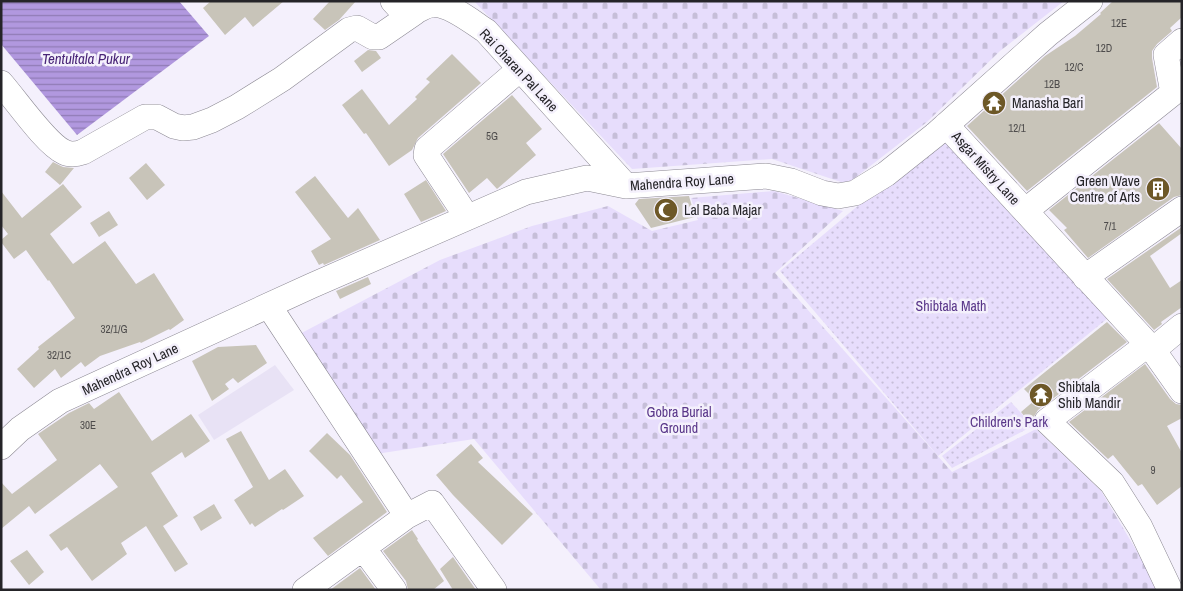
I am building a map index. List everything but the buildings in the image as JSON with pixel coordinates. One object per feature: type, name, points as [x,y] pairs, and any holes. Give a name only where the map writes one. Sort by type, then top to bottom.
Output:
[{"type":"street","name":"Mahendra Roy Lane","points":[[1,447],[20,429],[60,401],[268,306],[526,192],[587,178],[626,186],[766,176],[791,181],[822,193],[838,196],[855,193],[886,174],[946,125],[1048,34],[1090,1]]},
{"type":"street","name":"Rai Charan Pal Lane","points":[[1,84],[57,148],[69,154],[77,154],[144,117],[157,117],[174,126],[183,128],[193,127],[212,120],[238,107],[274,84],[349,30],[357,28],[373,37],[379,37],[404,7],[446,4],[486,31],[626,186]]},
{"type":"street","name":"Asgar Mistry Lane","points":[[1025,211],[1173,93],[1166,55],[1182,41]]},
{"type":"street","points":[[467,217],[426,155],[427,149],[520,69]]},
{"type":"street","name":"Asgar Mistry Lane","points":[[946,125],[1150,347],[1182,391]]},
{"type":"street","points":[[1085,277],[1182,209]]},
{"type":"street","points":[[268,306],[407,516]]},
{"type":"street","points":[[1173,583],[1112,483],[1047,421],[1182,326]]},
{"type":"street","points":[[305,590],[407,516],[432,503],[494,590]]},
{"type":"street","points":[[362,548],[394,590]]},
{"type":"shaded area","points":[[275,365],[294,390],[214,440],[198,415]]},
{"type":"green space","points":[[474,1],[1064,1],[1000,51],[927,122],[847,184],[772,159],[632,169]]},
{"type":"green space","name":"Shibtala Math","points":[[940,137],[1108,318],[938,456],[780,271]]},
{"type":"green space","name":"Gobra Burial Ground","points":[[774,191],[843,211],[775,273],[952,472],[1036,429],[1101,491],[1160,590],[601,590],[474,439],[376,454],[294,337],[440,260],[532,226],[608,206],[652,231],[698,220],[691,198]]},
{"type":"green space","name":"Children's Park","points":[[1011,402],[1033,426],[952,468],[942,456]]},
{"type":"water","name":"Tentultala Pukur","points":[[1,1],[179,1],[209,36],[77,135],[1,44]]},
{"type":"place","name":"Manasha Bari","points":[[994,103]]},
{"type":"place","name":"Green Wave Centre of Arts","points":[[1158,189]]},
{"type":"place","name":"Lal Baba Majar","points":[[666,210]]},
{"type":"place","name":"Shibtala Shib Mandir","points":[[1041,395]]}]
